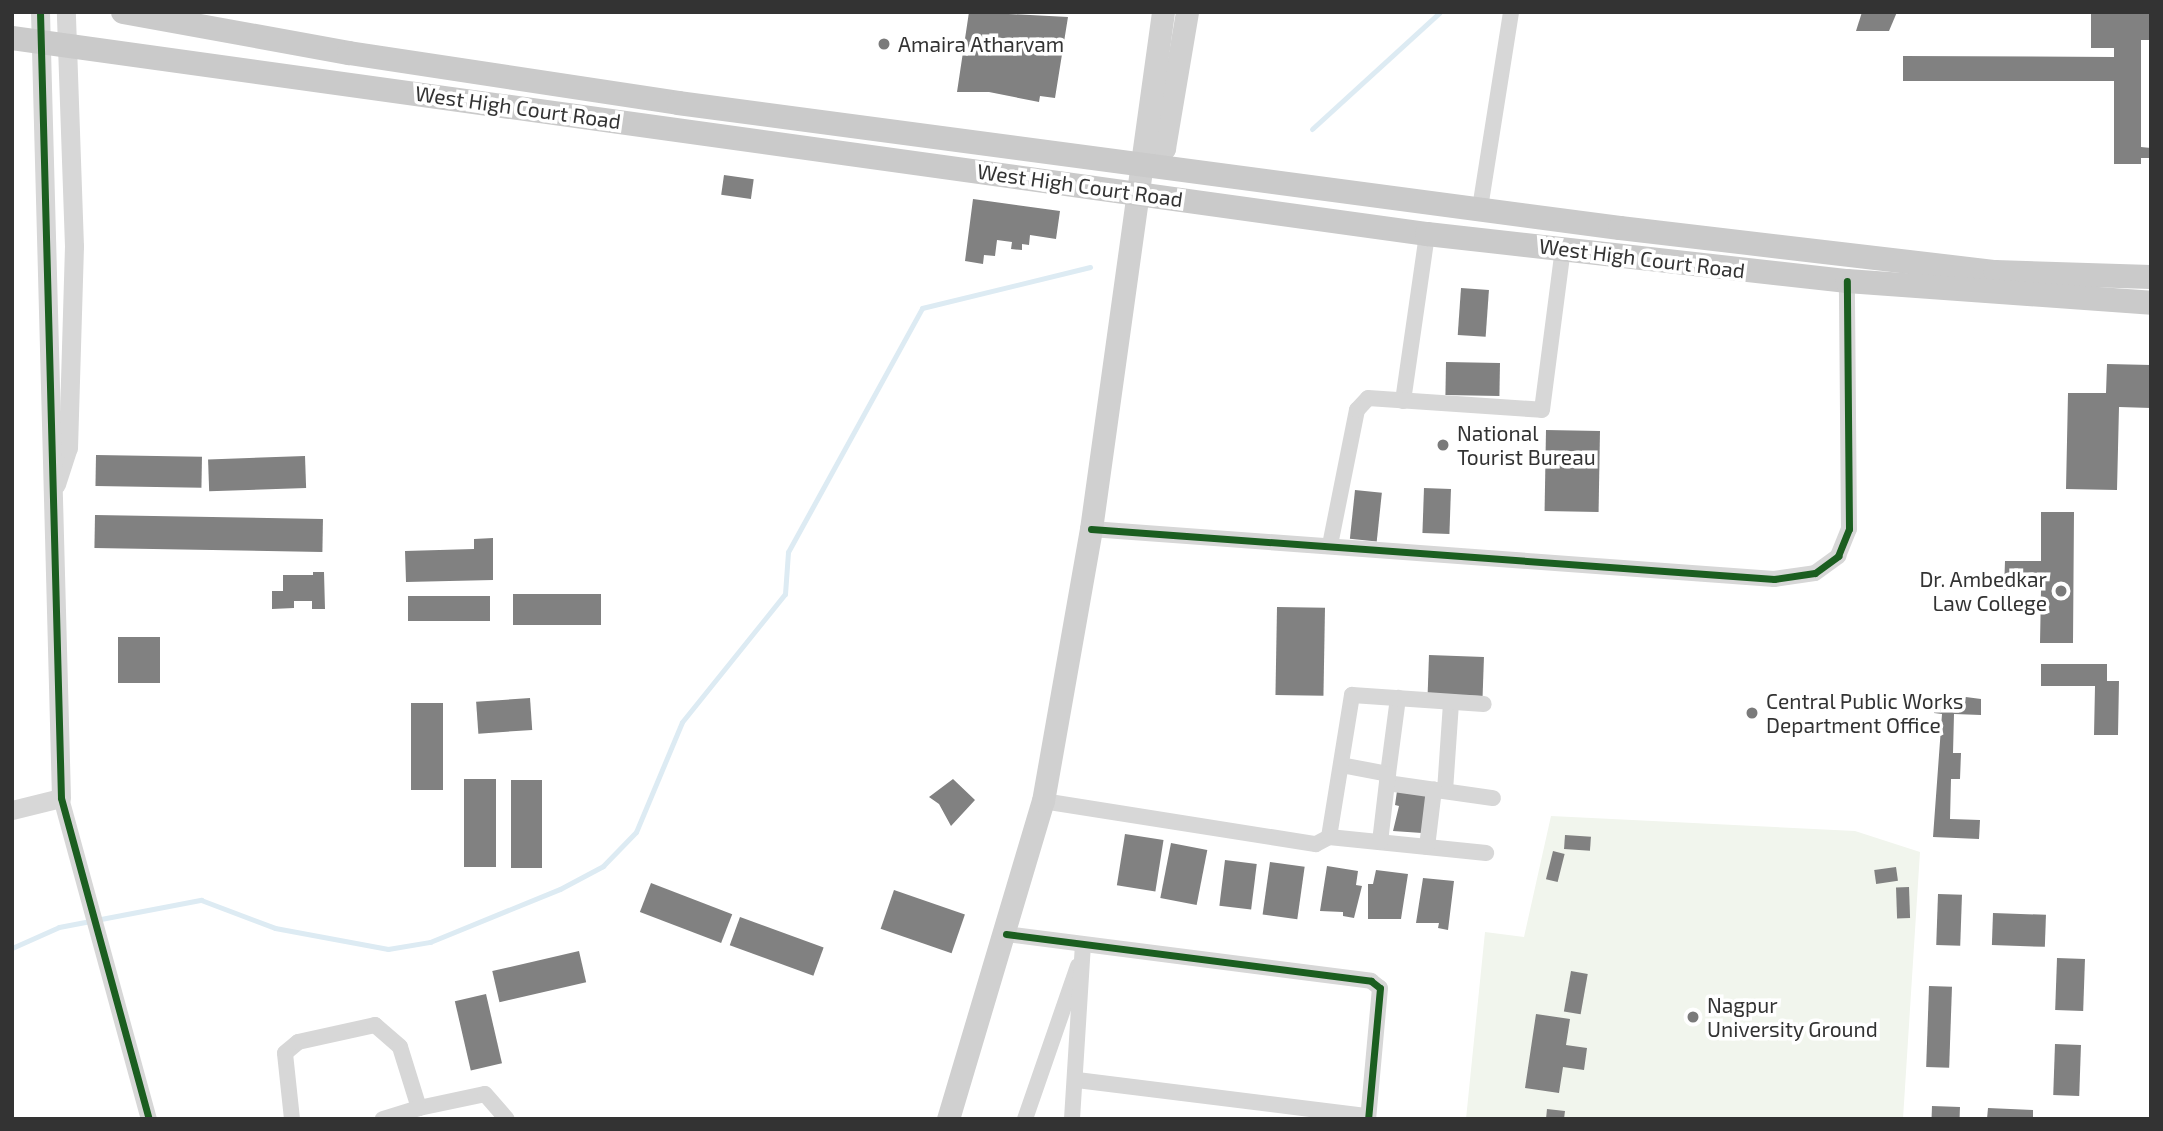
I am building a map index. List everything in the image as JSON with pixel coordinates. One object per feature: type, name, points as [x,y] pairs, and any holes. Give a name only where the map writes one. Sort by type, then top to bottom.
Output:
[{"type":"main road","name":"West High Court Road","points":[[123,12],[349,53],[665,101],[1144,161],[1480,208],[1941,266],[2151,277]]},
{"type":"main road","points":[[948,1119],[1006,934],[1043,801],[1091,529],[1144,161],[1143,138],[1163,12]]},
{"type":"main road","points":[[1144,161],[1164,148],[1187,12]]},
{"type":"main road","name":"West High Court Road","points":[[12,38],[1427,234],[1847,281],[2151,303]]},
{"type":"street","points":[[40,12],[38,43],[61,798],[149,1119]]},
{"type":"street","points":[[52,498],[69,435],[74,246],[66,12]]},
{"type":"street","points":[[1480,208],[1511,12]]},
{"type":"street","points":[[1403,401],[1427,234]]},
{"type":"street","points":[[1330,545],[1357,410],[1368,398],[1542,410],[1563,249]]},
{"type":"street","points":[[1091,529],[1774,579],[1815,573],[1838,556],[1849,529],[1847,281]]},
{"type":"street","points":[[1329,837],[1352,695],[1483,704]]},
{"type":"street","points":[[1380,842],[1398,698]]},
{"type":"street","points":[[1427,847],[1440,790],[1451,702]]},
{"type":"street","points":[[1341,765],[1387,779],[1493,798]]},
{"type":"street","points":[[12,810],[61,798]]},
{"type":"street","points":[[1043,801],[1316,844],[1329,837],[1486,852]]},
{"type":"street","points":[[1006,934],[1083,951],[1371,981],[1380,988],[1368,1117],[1077,1080]]},
{"type":"street","points":[[1072,1119],[1077,1080],[1083,951]]},
{"type":"street","points":[[1025,1119],[1083,951]]},
{"type":"street","points":[[292,1119],[285,1053],[298,1042],[375,1025],[400,1047],[419,1108]]},
{"type":"street","points":[[383,1119],[419,1108],[485,1094],[507,1119]]},
{"type":"shaded area","name":"Nagpur University Ground","points":[[1551,816],[1855,831],[1920,852],[1903,1119],[1466,1119],[1485,932],[1524,937]]},
{"type":"building","points":[[969,12],[1068,17],[1055,98],[1040,96],[1039,102],[989,92],[957,92]]},
{"type":"building","points":[[1862,12],[1897,12],[1889,31],[1856,31]]},
{"type":"building","points":[[2091,12],[2151,12],[2151,40],[2141,40],[2141,147],[2151,148],[2151,158],[2141,158],[2141,164],[2114,164],[2114,81],[1903,81],[1903,56],[2114,57],[2114,48],[2091,48]]},
{"type":"building","points":[[724,175],[754,179],[751,199],[721,195]]},
{"type":"building","points":[[973,199],[1060,211],[1056,239],[1030,235],[1029,245],[1022,244],[1022,250],[1011,249],[1012,242],[997,240],[995,256],[984,255],[983,264],[965,261]]},
{"type":"building","points":[[1461,288],[1489,290],[1486,337],[1458,335]]},
{"type":"building","points":[[1446,362],[1500,363],[1499,396],[1445,395]]},
{"type":"building","points":[[2107,364],[2151,365],[2151,408],[2119,407],[2117,490],[2066,489],[2068,393],[2106,393]]},
{"type":"building","points":[[1546,430],[1600,431],[1599,512],[1545,511]]},
{"type":"building","points":[[96,455],[202,457],[201,488],[95,486]]},
{"type":"building","points":[[305,456],[306,488],[209,491],[208,459]]},
{"type":"building","points":[[1424,488],[1451,489],[1449,534],[1422,533]]},
{"type":"building","points":[[1355,490],[1382,493],[1377,542],[1350,539]]},
{"type":"building","points":[[2041,512],[2074,512],[2073,643],[2040,643],[2041,590],[2004,590],[2005,561],[2041,561]]},
{"type":"building","points":[[95,515],[323,519],[322,552],[94,548]]},
{"type":"building","points":[[493,538],[493,580],[406,582],[405,551],[474,549],[474,539]]},
{"type":"building","points":[[313,572],[324,572],[325,609],[312,609],[312,601],[294,601],[294,608],[272,609],[272,591],[283,591],[283,575],[313,575]]},
{"type":"building","points":[[513,594],[601,594],[601,625],[513,625]]},
{"type":"building","points":[[408,596],[490,596],[490,621],[408,621]]},
{"type":"building","points":[[1277,607],[1325,608],[1323,696],[1275,695]]},
{"type":"building","points":[[118,637],[160,637],[160,683],[118,683]]},
{"type":"building","points":[[1429,655],[1484,657],[1483,696],[1428,694]]},
{"type":"building","points":[[2041,664],[2107,664],[2107,681],[2119,681],[2118,735],[2094,735],[2095,686],[2041,686]]},
{"type":"building","points":[[1943,694],[1981,699],[1981,715],[1954,714],[1953,753],[1961,753],[1960,779],[1951,779],[1950,819],[1980,820],[1979,839],[1933,837],[1942,714],[1934,713],[1934,697]]},
{"type":"building","points":[[530,698],[532,730],[478,734],[476,702]]},
{"type":"building","points":[[411,703],[443,703],[443,790],[411,790]]},
{"type":"building","points":[[464,779],[496,779],[496,867],[464,867]]},
{"type":"building","points":[[953,779],[975,800],[951,826],[939,804],[929,797]]},
{"type":"building","points":[[511,780],[542,780],[542,868],[511,868]]},
{"type":"building","points":[[1397,791],[1426,795],[1422,833],[1393,831],[1399,806],[1395,805]]},
{"type":"building","points":[[1125,834],[1164,840],[1155,891],[1117,885]]},
{"type":"building","points":[[1565,835],[1591,837],[1590,851],[1564,849]]},
{"type":"building","points":[[1171,843],[1207,850],[1197,905],[1160,898]]},
{"type":"building","points":[[1553,851],[1565,854],[1558,882],[1546,879]]},
{"type":"building","points":[[1225,860],[1257,864],[1251,910],[1219,906]]},
{"type":"building","points":[[1270,862],[1305,867],[1297,919],[1263,914]]},
{"type":"building","points":[[1327,866],[1358,871],[1356,885],[1362,886],[1354,918],[1343,916],[1343,912],[1320,911]]},
{"type":"building","points":[[1896,867],[1898,881],[1876,884],[1874,870]]},
{"type":"building","points":[[1376,870],[1408,874],[1401,919],[1368,919],[1368,884],[1373,884]]},
{"type":"building","points":[[1423,878],[1454,881],[1448,930],[1438,928],[1439,923],[1416,923]]},
{"type":"building","points":[[651,883],[732,914],[721,943],[640,912]]},
{"type":"building","points":[[1896,887],[1909,887],[1910,918],[1897,918]]},
{"type":"building","points":[[894,890],[965,914],[952,953],[881,929]]},
{"type":"building","points":[[1938,894],[1962,895],[1960,946],[1936,945]]},
{"type":"building","points":[[1993,913],[2046,915],[2045,947],[1992,945]]},
{"type":"building","points":[[740,917],[824,947],[813,976],[730,945]]},
{"type":"building","points":[[579,951],[586,982],[499,1002],[492,971]]},
{"type":"building","points":[[2057,958],[2085,959],[2083,1011],[2055,1010]]},
{"type":"building","points":[[1571,971],[1588,974],[1581,1014],[1564,1011]]},
{"type":"building","points":[[1929,986],[1952,987],[1949,1068],[1926,1067]]},
{"type":"building","points":[[486,994],[502,1063],[471,1070],[455,1001]]},
{"type":"building","points":[[1536,1014],[1570,1019],[1566,1045],[1587,1048],[1584,1070],[1563,1067],[1559,1093],[1525,1088]]},
{"type":"building","points":[[2055,1044],[2081,1045],[2079,1096],[2053,1095]]},
{"type":"building","points":[[1932,1106],[1960,1107],[1960,1119],[1932,1119]]},
{"type":"building","points":[[1988,1108],[2033,1110],[2033,1119],[1987,1119]]},
{"type":"building","points":[[1547,1109],[1565,1111],[1564,1119],[1546,1119]]},
{"type":"waterway","points":[[1312,129],[1440,12]]},
{"type":"waterway","points":[[12,948],[59,927],[201,900],[275,928],[388,949],[430,942],[560,889],[603,866],[636,832],[682,722],[785,594],[788,552],[922,308],[1090,267]]},
{"type":"cycle path","points":[[40,12],[61,798],[149,1119]]},
{"type":"cycle path","points":[[1091,529],[1774,579],[1815,573],[1838,556],[1849,529],[1847,281]]},
{"type":"cycle path","points":[[1006,934],[1371,981],[1380,988],[1368,1119]]},
{"type":"place","name":"Amaira Atharvam","points":[[884,44]]},
{"type":"place","name":"National Tourist Bureau","points":[[1443,445]]},
{"type":"place","name":"Dr. Ambedkar Law College","points":[[2061,591]]},
{"type":"place","name":"Central Public Works Department Office","points":[[1752,713]]},
{"type":"place","name":"Nagpur University Ground","points":[[1693,1017]]}]
